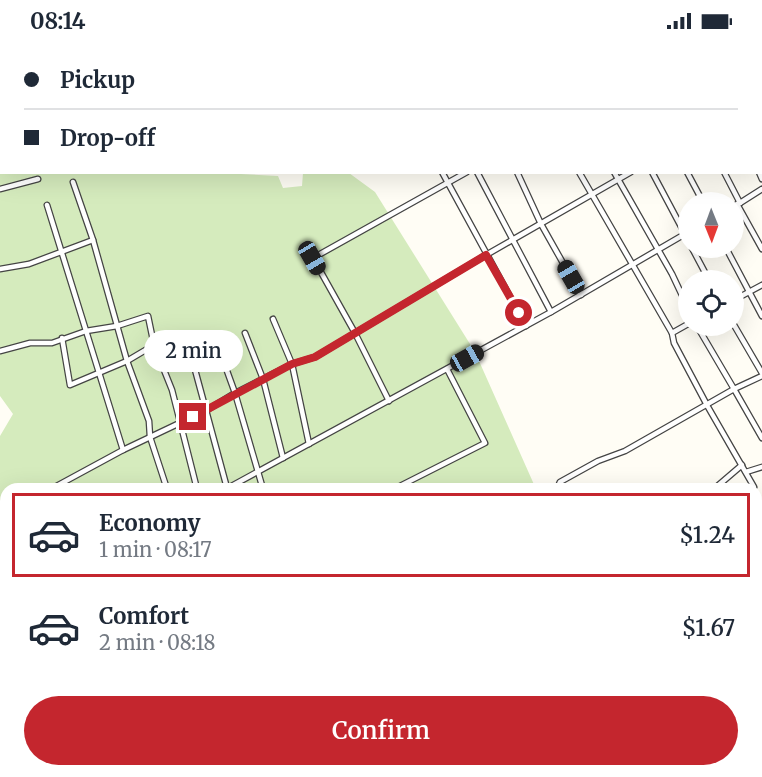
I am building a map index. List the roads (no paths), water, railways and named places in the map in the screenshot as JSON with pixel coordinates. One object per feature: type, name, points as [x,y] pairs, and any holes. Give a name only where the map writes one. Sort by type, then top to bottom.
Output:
[{"type":"street","points":[[443,174],[526,326]]},
{"type":"street","points":[[389,401],[355,333],[312,258],[463,174]]},
{"type":"street","points":[[478,174],[551,312]]},
{"type":"street","points":[[518,174],[541,224],[581,295]]},
{"type":"street","points":[[580,174],[672,333],[674,343],[706,404],[752,483]]},
{"type":"street","points":[[615,174],[678,289]]},
{"type":"street","points":[[62,483],[292,364],[315,357],[628,174]]},
{"type":"street","points":[[653,174],[678,217]]},
{"type":"street","points":[[688,174],[698,192]]},
{"type":"street","points":[[725,174],[732,192]]},
{"type":"street","points":[[0,189],[38,178]]},
{"type":"street","points":[[73,182],[93,240],[127,361],[149,421],[150,437],[164,483]]},
{"type":"street","points":[[744,200],[762,189]]},
{"type":"street","points":[[47,205],[123,450]]},
{"type":"street","points":[[744,217],[762,249]]},
{"type":"street","points":[[237,483],[526,326],[678,238]]},
{"type":"street","points":[[0,270],[28,264],[93,240]]},
{"type":"street","points":[[731,258],[762,316]]},
{"type":"street","points":[[744,295],[762,285]]},
{"type":"street","points":[[0,351],[30,343],[52,343],[86,330],[117,326],[147,316],[154,345],[172,390],[195,483]]},
{"type":"street","points":[[273,319],[292,364],[309,444]]},
{"type":"street","points":[[672,333],[678,330]]},
{"type":"street","points":[[245,333],[263,379],[283,458]]},
{"type":"street","points":[[703,336],[762,438]]},
{"type":"street","points":[[560,483],[598,461],[625,451],[762,374],[740,336]]},
{"type":"street","points":[[62,338],[70,385],[127,361],[154,345],[183,338]]},
{"type":"street","points":[[218,346],[235,393],[262,483]]},
{"type":"street","points":[[194,366],[225,483]]},
{"type":"street","points":[[406,483],[485,443],[447,369]]},
{"type":"street","points":[[721,483],[742,465]]},
{"type":"street","points":[[746,472],[762,467]]}]
